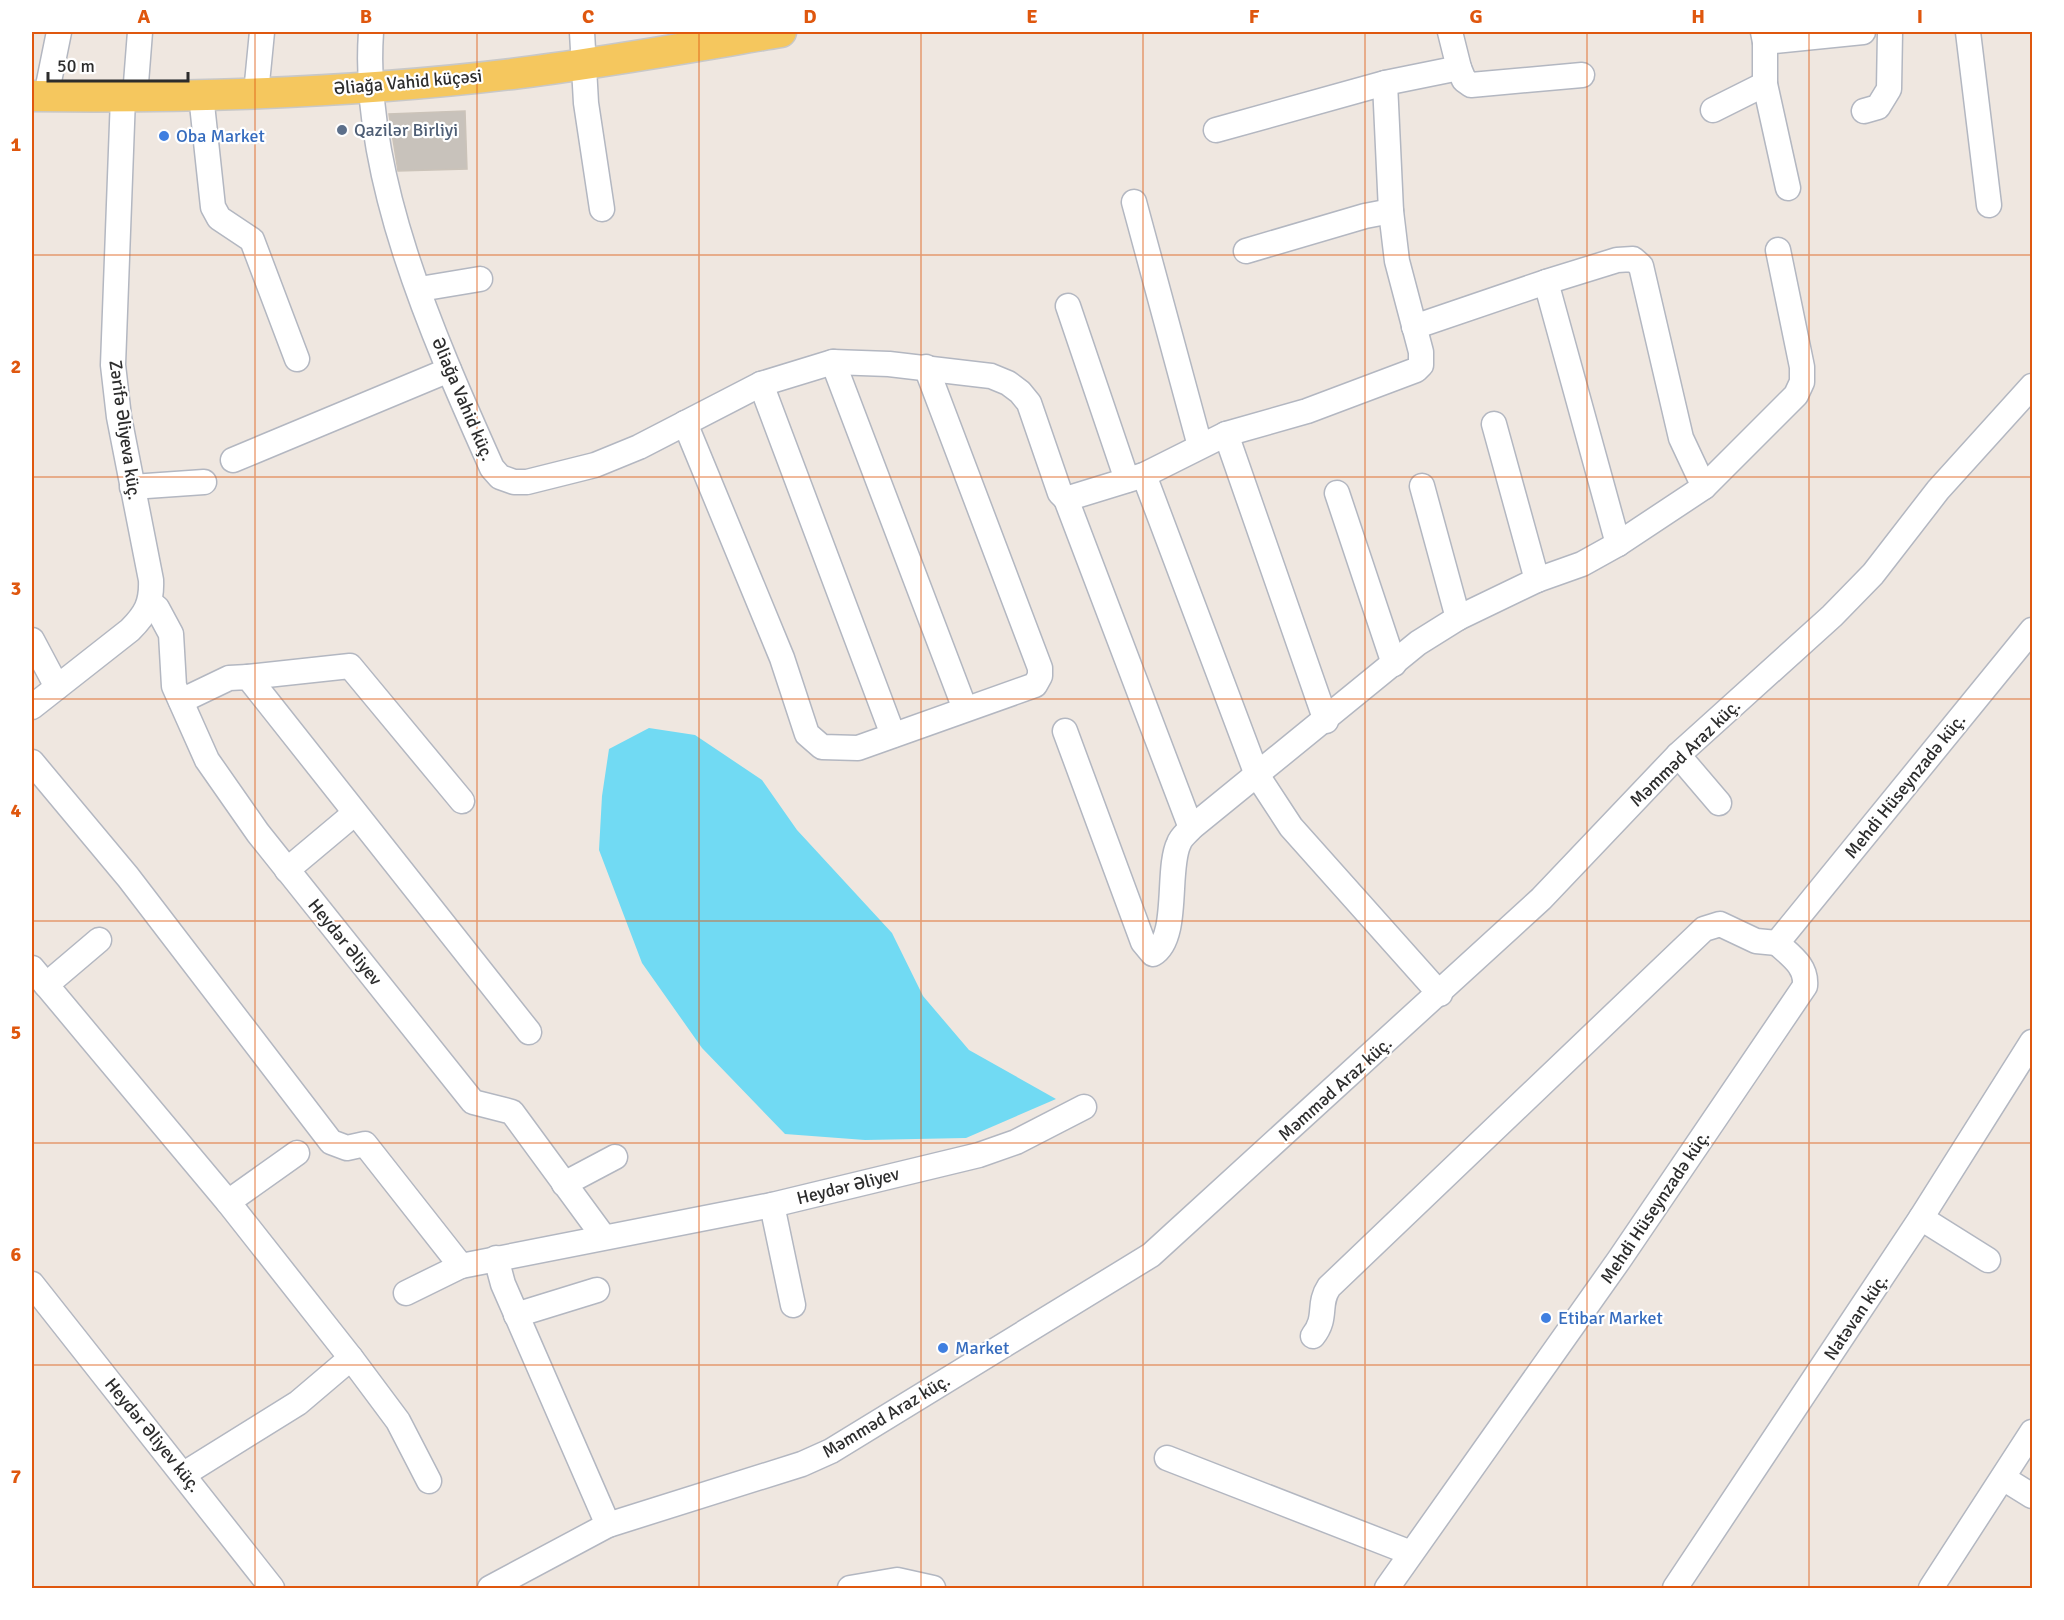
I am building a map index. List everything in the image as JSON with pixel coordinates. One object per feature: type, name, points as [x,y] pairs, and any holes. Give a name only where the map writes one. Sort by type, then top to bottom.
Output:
[{"type":"main road","name":"Əliağa Vahid küçəsi","points":[[39,96],[129,97],[373,87],[583,64],[781,32]]},
{"type":"street","points":[[39,96],[59,32]]},
{"type":"street","name":"Zərifə Əliyeva küç.","points":[[140,32],[129,97],[113,365],[132,487],[151,580],[151,603]]},
{"type":"street","points":[[256,93],[262,32]]},
{"type":"street","name":"Əliağa Vahid küç.","points":[[371,32],[373,87],[383,173],[449,370],[492,468],[500,477],[514,482],[527,482],[595,465],[639,447],[760,384],[833,362],[938,368],[991,376],[1008,383],[1029,403],[1060,493],[1066,499],[1191,828]]},
{"type":"street","points":[[582,32],[583,64],[602,209]]},
{"type":"street","points":[[1450,32],[1459,68],[1464,80],[1471,85],[1582,75]]},
{"type":"street","points":[[1788,188],[1765,84],[1764,37],[1863,32]]},
{"type":"street","points":[[1864,111],[1878,107],[1889,88],[1890,32]]},
{"type":"street","points":[[1968,32],[1989,205]]},
{"type":"street","points":[[1216,130],[1385,83],[1459,68]]},
{"type":"street","points":[[1066,499],[1136,477],[1226,434],[1307,411],[1416,370],[1421,365],[1421,352],[1397,261],[1391,211],[1385,83]]},
{"type":"street","points":[[1713,110],[1765,84]]},
{"type":"street","points":[[201,94],[213,207],[219,218],[252,240],[297,359]]},
{"type":"street","points":[[1134,202],[1200,447]]},
{"type":"street","points":[[1246,251],[1391,211]]},
{"type":"street","points":[[1065,731],[1143,942],[1149,953],[1156,952],[1169,921],[1175,856],[1179,841],[1191,828],[1326,721],[1418,643],[1458,618],[1537,580],[1582,564],[1618,544],[1704,487],[1796,395],[1802,382],[1802,367],[1778,250]]},
{"type":"street","points":[[1414,327],[1546,282],[1617,260],[1633,259],[1641,266],[1681,438],[1704,487]]},
{"type":"street","points":[[420,289],[480,279]]},
{"type":"street","points":[[1546,282],[1618,544]]},
{"type":"street","points":[[1068,306],[1257,775],[1291,827],[1440,994]]},
{"type":"street","points":[[833,362],[965,709]]},
{"type":"street","points":[[685,423],[782,658],[807,734],[822,747],[858,747],[1035,685],[1040,676],[1040,668],[938,368]]},
{"type":"street","points":[[233,460],[449,370]]},
{"type":"street","points":[[760,384],[893,735]]},
{"type":"street","name":"Məmməd Araz küç.","points":[[490,1588],[520,1581],[608,1525],[802,1464],[831,1451],[1151,1255],[1440,994],[1541,899],[1678,755],[1832,616],[1873,574],[1938,490],[2032,386]]},
{"type":"street","points":[[1494,424],[1537,580]]},
{"type":"street","points":[[1226,434],[1326,721]]},
{"type":"street","points":[[132,487],[204,482]]},
{"type":"street","points":[[1422,486],[1458,618]]},
{"type":"street","points":[[1337,493],[1394,664]]},
{"type":"street","points":[[32,706],[130,630],[151,603]]},
{"type":"street","name":"Heydər Əliyev","points":[[151,603],[157,608],[171,634],[174,686],[207,760],[287,870],[473,1102],[512,1112],[603,1236]]},
{"type":"street","name":"Mehdi Hüseynzadə küç.","points":[[1387,1588],[1619,1260],[1805,986],[1806,975],[1801,966],[1777,943],[2032,630]]},
{"type":"street","points":[[32,640],[57,687]]},
{"type":"street","points":[[181,701],[229,678],[350,666],[462,801]]},
{"type":"street","points":[[248,677],[529,1032]]},
{"type":"street","points":[[1678,755],[1719,802]]},
{"type":"street","points":[[32,762],[128,877],[330,1142],[347,1148],[365,1144],[461,1266]]},
{"type":"street","points":[[287,870],[355,813]]},
{"type":"street","points":[[1314,1336],[1322,1325],[1322,1297],[1329,1287],[1704,929],[1720,924],[1756,941],[1777,943]]},
{"type":"street","points":[[99,940],[39,977],[228,1202],[351,1358],[398,1421],[429,1481]]},
{"type":"street","name":"Natəvan küç.","points":[[1675,1588],[1922,1218],[2032,1042]]},
{"type":"street","name":"Heydər Əliyev","points":[[406,1293],[461,1266],[603,1236],[772,1205],[979,1155],[1016,1142],[1084,1107]]},
{"type":"street","points":[[228,1202],[297,1153]]},
{"type":"street","points":[[564,1184],[615,1157]]},
{"type":"street","points":[[772,1205],[793,1305]]},
{"type":"street","points":[[1922,1218],[1988,1260]]},
{"type":"street","points":[[496,1258],[502,1284],[608,1525]]},
{"type":"street","name":"Heydər Əliyev küç.","points":[[32,1284],[272,1588]]},
{"type":"street","points":[[516,1315],[597,1290]]},
{"type":"street","points":[[184,1474],[298,1402],[351,1358]]},
{"type":"street","points":[[1931,1588],[2032,1432]]},
{"type":"street","points":[[1167,1458],[1411,1553]]},
{"type":"street","points":[[2003,1478],[2032,1496]]},
{"type":"street","points":[[850,1588],[897,1580],[933,1588]]},
{"type":"water","points":[[649,728],[695,735],[762,780],[797,830],[892,933],[923,996],[969,1050],[1056,1099],[966,1138],[865,1140],[785,1134],[702,1048],[642,963],[599,850],[602,796],[609,749]]},
{"type":"building","points":[[465,111],[467,169],[398,171],[389,114]]},
{"type":"place","name":"Qazilər Birliyi","points":[[342,130]]},
{"type":"place","name":"Oba Market","points":[[164,136]]},
{"type":"place","name":"Etibar Market","points":[[1546,1318]]},
{"type":"place","name":"Market","points":[[943,1348]]}]
